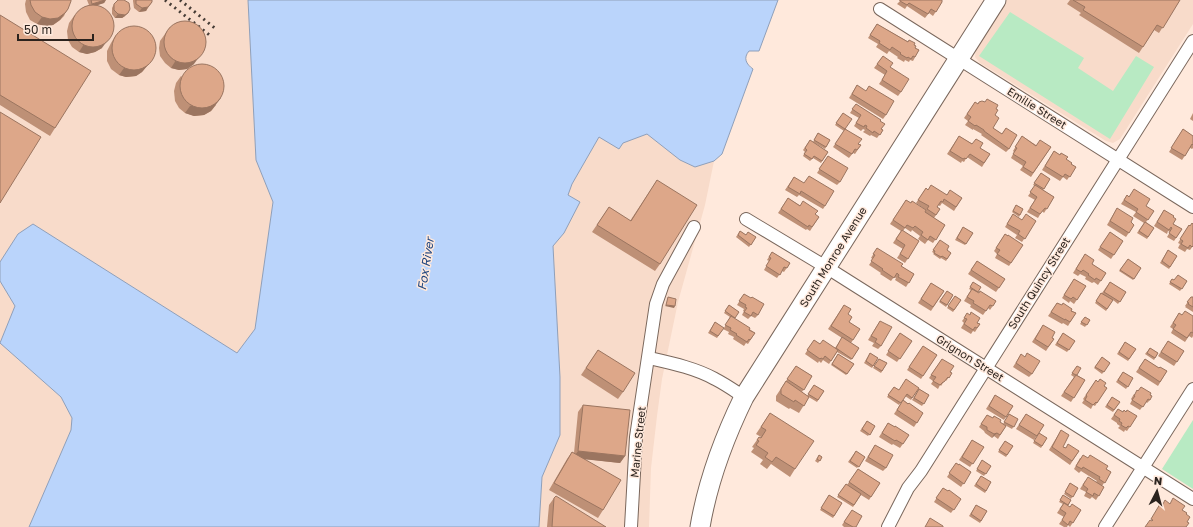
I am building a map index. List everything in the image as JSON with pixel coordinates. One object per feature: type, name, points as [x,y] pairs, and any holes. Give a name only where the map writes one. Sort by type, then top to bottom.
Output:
[{"type":"main road","name":"South Monroe Avenue","points":[[700,527],[710,482],[718,456],[728,429],[744,397],[996,0]]},
{"type":"street","name":"Emilie Street","points":[[880,9],[1193,207]]},
{"type":"street","name":"South Quincy Street","points":[[888,527],[908,488],[986,368],[1193,41]]},
{"type":"street","name":"Grignon Street","points":[[746,219],[826,267],[1193,499]]},
{"type":"street","name":"Marine Street","points":[[631,527],[636,437],[656,304],[663,284],[694,227]]},
{"type":"street","points":[[649,358],[675,364],[715,378],[744,397]]},
{"type":"street","points":[[1106,527],[1193,389]]},
{"type":"shaded area","points":[[0,0],[248,0],[256,160],[273,202],[255,329],[237,353],[33,224],[0,262]]},
{"type":"shaded area","points":[[1007,0],[1193,0],[1193,24],[1120,139],[1113,143],[1106,141],[980,63],[975,57],[976,48]]},
{"type":"shaded area","points":[[647,134],[680,160],[695,167],[714,161],[705,205],[678,302],[662,379],[651,468],[649,527],[539,527],[542,477],[560,435],[553,246],[580,202],[568,195],[572,184],[599,137],[623,143]]},
{"type":"shaded area","points":[[0,281],[15,306],[0,343]]},
{"type":"shaded area","points":[[0,343],[61,397],[72,418],[71,430],[29,527],[0,527]]},
{"type":"green space","points":[[1010,12],[1084,58],[1078,68],[1113,91],[1136,56],[1154,67],[1110,139],[979,56]]},
{"type":"green space","points":[[1193,420],[1193,489],[1162,469]]},
{"type":"water","name":"Fox River","points":[[248,0],[778,0],[759,51],[749,51],[746,56],[747,63],[753,69],[722,154],[714,161],[695,167],[680,160],[647,134],[623,143],[619,149],[599,137],[572,184],[568,195],[580,202],[564,233],[553,246],[560,377],[560,435],[542,477],[539,527],[29,527],[71,430],[72,418],[61,397],[0,343],[15,306],[0,281],[0,262],[18,234],[33,224],[237,353],[255,329],[273,202],[256,160]]},
{"type":"building","points":[[30,0],[71,1],[65,13],[58,18],[50,19],[42,17],[35,12]]},
{"type":"building","points":[[91,0],[105,0],[92,4]]},
{"type":"building","points":[[118,0],[124,0],[129,3],[130,9],[125,15],[118,14],[114,10],[114,4]]},
{"type":"building","points":[[136,0],[152,0],[152,2],[148,7],[142,8],[136,4]]},
{"type":"building","points":[[900,0],[942,0],[942,2],[936,12],[931,9],[928,14],[909,3],[907,5]]},
{"type":"building","points":[[1073,0],[1180,0],[1163,28],[1157,25],[1143,47],[1083,10],[1085,7]]},
{"type":"building","points":[[93,5],[108,11],[114,26],[108,41],[93,47],[78,41],[72,26],[78,11]]},
{"type":"building","points":[[0,15],[91,71],[55,128],[0,95]]},
{"type":"building","points":[[185,21],[200,27],[206,42],[200,57],[185,63],[170,57],[164,42],[170,27]]},
{"type":"building","points":[[877,24],[908,42],[909,40],[915,43],[915,48],[919,50],[915,57],[913,56],[911,59],[908,57],[907,58],[892,47],[890,50],[879,43],[880,41],[870,35]]},
{"type":"building","points":[[134,26],[146,30],[152,36],[156,48],[152,60],[146,66],[134,70],[122,66],[116,60],[112,48],[116,36],[122,30]]},
{"type":"building","points":[[883,56],[893,63],[890,67],[909,79],[901,92],[882,80],[887,71],[877,64]]},
{"type":"building","points":[[198,64],[206,64],[211,65],[218,70],[223,77],[223,95],[218,102],[211,107],[198,108],[190,105],[183,98],[180,90],[180,82],[183,74],[190,67]]},
{"type":"building","points":[[857,85],[866,91],[869,86],[894,101],[886,115],[852,94]]},
{"type":"building","points":[[987,99],[998,105],[996,109],[998,110],[995,115],[999,118],[993,128],[1002,134],[1006,128],[1017,135],[1009,149],[984,130],[968,121],[971,117],[967,114],[975,102],[978,104],[982,101],[985,102]]},
{"type":"building","points":[[856,104],[885,124],[881,129],[883,130],[880,135],[874,131],[873,133],[866,128],[867,126],[865,125],[864,127],[856,123],[861,115],[852,109]]},
{"type":"building","points":[[0,112],[41,137],[0,203]]},
{"type":"building","points":[[843,113],[852,119],[845,129],[836,123]]},
{"type":"building","points":[[845,129],[862,139],[858,144],[861,145],[857,150],[855,149],[852,154],[835,144]]},
{"type":"building","points":[[1183,129],[1193,136],[1193,145],[1192,144],[1185,156],[1171,148]]},
{"type":"building","points":[[818,133],[830,140],[826,147],[814,140]]},
{"type":"building","points":[[959,136],[972,144],[976,139],[983,143],[980,148],[990,154],[984,163],[970,154],[966,159],[963,159],[950,151]]},
{"type":"building","points":[[1022,136],[1036,146],[1040,140],[1051,147],[1033,173],[1023,167],[1026,162],[1013,154],[1017,148],[1015,147]]},
{"type":"building","points":[[810,140],[828,152],[822,161],[814,156],[812,159],[804,154],[807,150],[805,148]]},
{"type":"building","points":[[1054,151],[1060,155],[1061,153],[1068,157],[1066,159],[1076,167],[1070,177],[1065,174],[1063,177],[1045,166]]},
{"type":"building","points":[[828,156],[848,168],[840,182],[819,169]]},
{"type":"building","points":[[1041,173],[1050,179],[1044,189],[1034,183]]},
{"type":"building","points":[[809,176],[834,191],[825,206],[801,191],[800,194],[788,187],[794,177],[804,183]]},
{"type":"building","points":[[657,180],[697,205],[660,264],[597,225],[609,207],[631,221]]},
{"type":"building","points":[[931,185],[947,195],[950,190],[962,198],[956,207],[944,199],[943,202],[941,201],[937,207],[940,209],[936,215],[927,209],[929,206],[918,200],[926,188],[928,190]]},
{"type":"building","points":[[1035,185],[1054,197],[1047,209],[1045,208],[1040,214],[1030,208],[1037,197],[1030,192]]},
{"type":"building","points":[[1134,189],[1150,199],[1146,206],[1154,211],[1148,220],[1136,212],[1138,209],[1124,200],[1127,195],[1129,197]]},
{"type":"building","points":[[788,198],[800,206],[803,201],[818,211],[815,214],[819,217],[812,227],[809,225],[808,227],[781,209]]},
{"type":"building","points":[[906,200],[911,203],[912,201],[926,210],[925,212],[945,225],[936,240],[930,236],[928,240],[921,235],[923,232],[915,226],[913,228],[907,225],[905,228],[893,220]]},
{"type":"building","points":[[1016,205],[1023,209],[1020,215],[1013,211]]},
{"type":"building","points":[[1117,208],[1133,218],[1131,222],[1134,225],[1129,233],[1110,221]]},
{"type":"building","points":[[1164,210],[1174,216],[1173,217],[1176,219],[1173,224],[1182,229],[1176,238],[1169,233],[1172,228],[1171,227],[1169,230],[1157,222]]},
{"type":"building","points":[[1013,214],[1022,220],[1026,214],[1036,221],[1025,239],[1018,234],[1020,231],[1007,224]]},
{"type":"building","points":[[1145,222],[1154,228],[1148,237],[1139,231]]},
{"type":"building","points":[[1192,223],[1193,246],[1192,247],[1190,245],[1188,248],[1181,244],[1183,241],[1180,239]]},
{"type":"building","points":[[963,227],[973,233],[966,244],[957,238]]},
{"type":"building","points":[[902,230],[919,241],[908,259],[900,254],[905,245],[896,239]]},
{"type":"building","points":[[740,231],[746,235],[748,232],[756,237],[751,245],[738,235]]},
{"type":"building","points":[[1110,232],[1123,241],[1114,255],[1100,247]]},
{"type":"building","points":[[1005,234],[1023,245],[1011,263],[997,254],[1000,250],[996,248]]},
{"type":"building","points":[[940,240],[949,246],[947,250],[951,253],[947,259],[934,253],[935,251],[933,250]]},
{"type":"building","points":[[877,248],[903,264],[901,266],[914,274],[909,283],[898,277],[899,275],[897,273],[894,278],[871,261]]},
{"type":"building","points":[[1168,250],[1177,256],[1170,267],[1162,261]]},
{"type":"building","points":[[772,252],[790,263],[787,268],[784,267],[780,275],[766,266],[771,258],[769,257]]},
{"type":"building","points":[[1085,254],[1094,260],[1092,264],[1106,273],[1101,281],[1096,278],[1095,280],[1083,270],[1081,272],[1076,269]]},
{"type":"building","points":[[1128,259],[1141,268],[1134,279],[1120,270]]},
{"type":"building","points":[[977,261],[1005,279],[999,288],[971,270]]},
{"type":"building","points":[[1178,275],[1187,281],[1182,289],[1170,282]]},
{"type":"building","points":[[1074,279],[1086,286],[1077,300],[1073,297],[1071,299],[1064,295]]},
{"type":"building","points":[[973,282],[981,287],[978,292],[970,287]]},
{"type":"building","points":[[1110,282],[1126,292],[1120,302],[1104,292]]},
{"type":"building","points":[[931,283],[944,291],[933,307],[921,299]]},
{"type":"building","points":[[972,289],[979,293],[980,291],[996,301],[993,306],[990,305],[986,311],[973,303],[974,301],[967,297]]},
{"type":"building","points":[[947,291],[953,295],[947,305],[940,301]]},
{"type":"building","points":[[1101,293],[1113,300],[1107,309],[1096,301]]},
{"type":"building","points":[[744,294],[764,304],[758,315],[753,312],[751,316],[744,312],[747,308],[745,307],[746,305],[739,301]]},
{"type":"building","points":[[955,296],[961,300],[954,310],[948,306]]},
{"type":"building","points":[[668,297],[676,299],[675,306],[666,305]]},
{"type":"building","points":[[1191,297],[1193,297],[1193,307],[1187,302]]},
{"type":"building","points":[[1057,303],[1062,305],[1063,303],[1072,309],[1071,311],[1076,313],[1070,322],[1051,312]]},
{"type":"building","points":[[729,305],[739,312],[735,318],[725,311]]},
{"type":"building","points":[[844,305],[851,309],[848,314],[852,317],[849,322],[860,329],[853,340],[831,326]]},
{"type":"building","points":[[1185,311],[1193,316],[1193,333],[1191,332],[1187,338],[1173,329],[1176,325],[1173,323],[1179,313],[1182,315]]},
{"type":"building","points":[[971,312],[980,318],[977,323],[980,324],[973,330],[964,324],[967,319],[964,318],[967,313],[970,315]]},
{"type":"building","points":[[731,316],[755,333],[750,340],[749,339],[747,342],[730,330],[731,328],[725,325]]},
{"type":"building","points":[[1085,317],[1090,320],[1087,325],[1081,322]]},
{"type":"building","points":[[880,321],[892,327],[881,346],[875,342],[877,339],[871,336]]},
{"type":"building","points":[[715,322],[724,328],[718,336],[710,331]]},
{"type":"building","points":[[1043,325],[1055,332],[1052,338],[1054,339],[1048,347],[1035,339]]},
{"type":"building","points":[[900,333],[912,341],[900,359],[888,351]]},
{"type":"building","points":[[1063,333],[1075,341],[1069,350],[1057,343]]},
{"type":"building","points":[[842,337],[859,348],[852,359],[836,348]]},
{"type":"building","points":[[814,340],[820,344],[823,340],[838,350],[831,361],[825,356],[823,359],[820,359],[807,350]]},
{"type":"building","points":[[1168,341],[1184,351],[1177,362],[1161,352]]},
{"type":"building","points":[[1125,342],[1136,349],[1129,359],[1119,352]]},
{"type":"building","points":[[923,346],[937,355],[923,376],[909,367]]},
{"type":"building","points":[[1150,348],[1158,353],[1155,358],[1147,353]]},
{"type":"building","points":[[598,350],[635,373],[623,392],[586,368]]},
{"type":"building","points":[[870,353],[878,358],[873,366],[866,361]]},
{"type":"building","points":[[1027,353],[1040,361],[1032,374],[1016,363],[1021,354],[1025,357]]},
{"type":"building","points":[[838,354],[854,364],[847,374],[832,364]]},
{"type":"building","points":[[1102,357],[1110,363],[1104,372],[1095,367]]},
{"type":"building","points":[[879,359],[887,363],[882,371],[874,366]]},
{"type":"building","points":[[942,359],[954,366],[950,372],[952,373],[949,378],[948,377],[940,385],[933,381],[936,377],[931,375]]},
{"type":"building","points":[[1145,359],[1167,371],[1160,382],[1139,368]]},
{"type":"building","points":[[796,366],[812,376],[804,390],[787,379]]},
{"type":"building","points":[[1077,366],[1081,368],[1076,375],[1072,373]]},
{"type":"building","points":[[1123,372],[1133,378],[1128,387],[1118,380]]},
{"type":"building","points":[[1076,375],[1085,380],[1074,398],[1064,392]]},
{"type":"building","points":[[906,379],[919,388],[912,398],[907,394],[901,403],[888,395],[894,387],[899,390]]},
{"type":"building","points":[[1100,379],[1106,383],[1104,386],[1107,388],[1097,403],[1096,402],[1093,405],[1085,400],[1086,395],[1096,380],[1098,382]]},
{"type":"building","points":[[786,381],[809,397],[804,406],[781,394],[781,389]]},
{"type":"building","points":[[814,385],[824,391],[818,400],[808,394]]},
{"type":"building","points":[[1141,387],[1151,393],[1150,395],[1152,396],[1143,407],[1132,400],[1137,390],[1138,391]]},
{"type":"building","points":[[919,389],[929,395],[924,404],[914,398]]},
{"type":"building","points":[[995,395],[1013,406],[1006,417],[989,406]]},
{"type":"building","points":[[1112,397],[1120,402],[1114,410],[1107,405]]},
{"type":"building","points":[[903,400],[923,413],[917,423],[897,410]]},
{"type":"building","points":[[583,405],[630,410],[625,456],[578,451]]},
{"type":"building","points":[[1118,409],[1123,412],[1124,410],[1126,412],[1127,410],[1137,416],[1130,427],[1128,426],[1126,428],[1121,425],[1122,423],[1119,421],[1120,419],[1114,415]]},
{"type":"building","points":[[770,413],[814,441],[795,469],[776,457],[772,462],[765,457],[768,453],[756,445],[759,441],[757,440],[759,437],[761,438],[766,430],[761,427]]},
{"type":"building","points":[[1009,414],[1018,419],[1014,427],[1004,422]]},
{"type":"building","points":[[1026,414],[1044,425],[1037,436],[1019,425]]},
{"type":"building","points":[[987,415],[993,418],[994,416],[1001,420],[1000,422],[1006,426],[1000,435],[997,433],[994,434],[987,430],[987,427],[981,424]]},
{"type":"building","points":[[867,421],[875,426],[870,435],[862,429]]},
{"type":"building","points":[[888,423],[909,435],[903,444],[882,433]]},
{"type":"building","points":[[1061,430],[1069,435],[1063,447],[1066,448],[1068,444],[1079,451],[1072,461],[1052,447]]},
{"type":"building","points":[[1039,433],[1047,438],[1042,446],[1034,441]]},
{"type":"building","points":[[972,440],[984,447],[973,464],[962,457]]},
{"type":"building","points":[[1005,441],[1013,446],[1007,455],[999,450]]},
{"type":"building","points":[[875,445],[893,455],[886,468],[868,457]]},
{"type":"building","points":[[856,451],[865,457],[859,467],[850,461]]},
{"type":"building","points":[[572,452],[621,480],[603,510],[554,483]]},
{"type":"building","points":[[819,455],[822,457],[820,461],[817,459]]},
{"type":"building","points":[[1083,455],[1088,458],[1090,455],[1108,466],[1106,469],[1111,472],[1105,483],[1099,479],[1100,477],[1083,467],[1082,469],[1076,466]]},
{"type":"building","points":[[982,460],[991,466],[986,474],[977,469]]},
{"type":"building","points":[[956,463],[971,472],[964,484],[949,473]]},
{"type":"building","points":[[858,469],[880,483],[871,497],[849,482]]},
{"type":"building","points":[[981,476],[991,482],[986,491],[976,484]]},
{"type":"building","points":[[1088,477],[1104,487],[1099,496],[1094,493],[1093,496],[1086,492],[1088,489],[1083,485]]},
{"type":"building","points":[[1070,483],[1078,488],[1073,497],[1065,492]]},
{"type":"building","points":[[846,484],[861,494],[854,505],[838,495]]},
{"type":"building","points":[[943,488],[948,491],[949,490],[961,499],[954,510],[936,498]]},
{"type":"building","points":[[829,495],[842,503],[834,516],[821,508]]},
{"type":"building","points":[[1063,495],[1071,500],[1068,505],[1060,500]]},
{"type":"building","points":[[556,496],[606,527],[552,527],[554,498]]},
{"type":"building","points":[[1173,498],[1185,506],[1182,510],[1190,517],[1187,522],[1189,523],[1186,527],[1145,527],[1150,520],[1153,520],[1151,519],[1160,504],[1162,506],[1165,500],[1170,504]]},
{"type":"building","points":[[1064,503],[1070,507],[1072,504],[1081,510],[1073,523],[1070,521],[1068,525],[1062,520],[1066,513],[1060,509]]},
{"type":"building","points":[[976,505],[987,511],[981,521],[971,514]]},
{"type":"building","points":[[852,510],[862,516],[856,527],[844,522]]},
{"type":"building","points":[[930,518],[943,526],[943,527],[925,527]]},
{"type":"railway","points":[[165,0],[212,37]]},
{"type":"railway","points":[[180,0],[216,29]]}]
